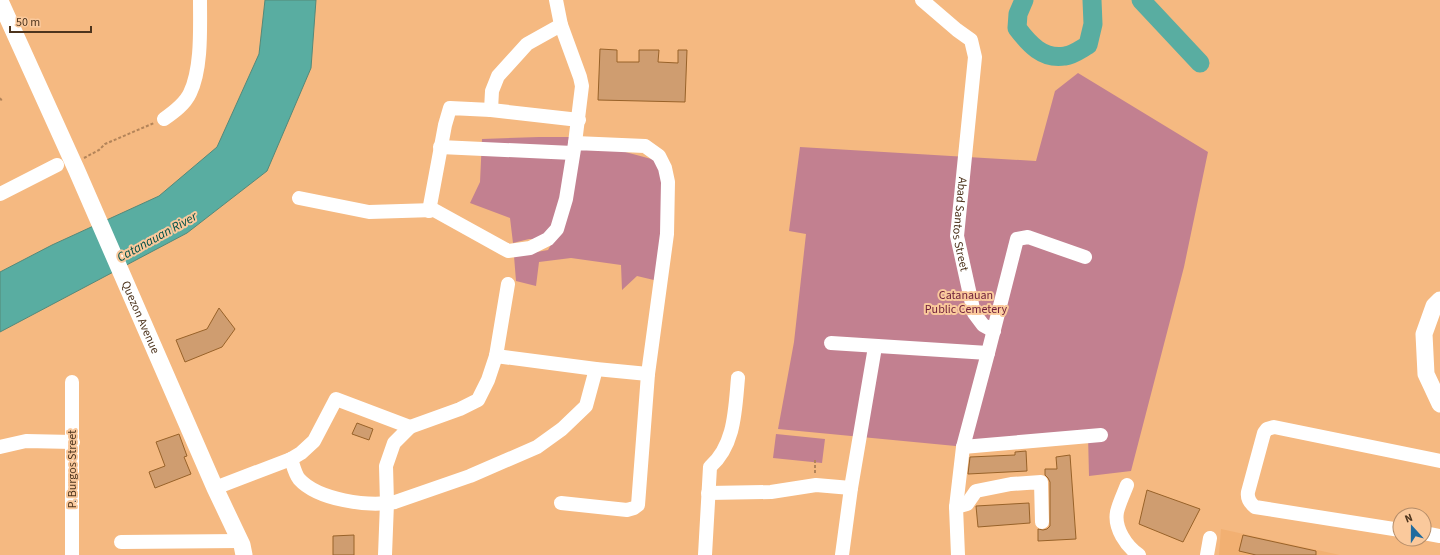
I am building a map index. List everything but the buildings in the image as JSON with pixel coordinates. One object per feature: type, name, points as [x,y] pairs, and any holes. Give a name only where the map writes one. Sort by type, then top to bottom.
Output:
[{"type":"main road","name":"Quezon Avenue","points":[[0,1],[69,166],[125,283],[214,488],[245,549]]},
{"type":"main road","points":[[1440,300],[1434,306],[1424,334],[1426,374],[1440,404]]},
{"type":"street","points":[[164,119],[178,109],[190,93],[194,82],[199,53],[200,0]]},
{"type":"street","points":[[299,198],[369,212],[434,210],[508,251],[530,248],[548,239],[557,229],[566,199],[582,86],[561,25],[556,0]]},
{"type":"street","name":"Abad Santos Street","points":[[922,0],[971,40],[975,57],[957,236],[974,313],[983,325],[994,331]]},
{"type":"street","points":[[491,110],[492,91],[498,76],[527,44],[561,25]]},
{"type":"street","points":[[429,211],[440,147],[450,108],[491,110],[578,120]]},
{"type":"street","points":[[440,147],[574,148],[645,146],[659,156],[665,168],[668,182],[667,234],[648,374],[638,505],[628,510],[561,503]]},
{"type":"street","points":[[0,194],[69,166]]},
{"type":"street","points":[[958,555],[956,507],[963,447],[1017,239],[1028,237],[1085,257]]},
{"type":"street","points":[[385,555],[387,504],[386,466],[394,443],[410,427],[460,409],[478,400],[488,380],[496,356],[508,284]]},
{"type":"street","points":[[830,343],[988,353]]},
{"type":"street","points":[[842,555],[851,488],[875,347]]},
{"type":"street","points":[[496,356],[648,374]]},
{"type":"street","points":[[291,459],[297,478],[308,488],[327,496],[364,504],[387,504],[402,500],[470,476],[537,447],[562,429],[586,406],[596,369]]},
{"type":"street","points":[[705,555],[710,468],[718,460],[726,447],[734,422],[738,378]]},
{"type":"street","name":"P. Burgos Street","points":[[72,382],[72,555]]},
{"type":"street","points":[[214,488],[291,459],[301,453],[314,441],[336,398],[410,427]]},
{"type":"street","points":[[1392,529],[1255,507],[1249,501],[1248,492],[1264,433],[1267,429],[1274,427],[1440,461]]},
{"type":"street","points":[[963,447],[1101,435]]},
{"type":"street","points":[[0,447],[26,442],[73,442]]},
{"type":"street","points":[[956,507],[967,504],[976,491],[1011,484],[1041,482],[1042,522]]},
{"type":"street","points":[[708,493],[771,492],[816,485],[851,488]]},
{"type":"street","points":[[1127,485],[1117,512],[1117,523],[1130,549],[1139,555]]},
{"type":"street","points":[[1207,555],[1210,538]]},
{"type":"street","points":[[121,542],[245,549]]},
{"type":"path","points":[[69,166],[99,150],[105,144],[164,119]]},
{"type":"shaded area","points":[[1221,529],[1340,555],[1219,555]]},
{"type":"green space","name":"Catanauan Public Cemetery","points":[[1078,73],[1208,152],[1184,267],[1131,471],[1089,476],[1088,435],[966,447],[778,429],[794,342],[806,234],[789,231],[800,147],[1036,161],[1055,91]]},
{"type":"green space","points":[[570,137],[557,229],[538,239],[529,239],[513,243],[510,218],[470,203],[480,182],[482,139]]},
{"type":"green space","points":[[578,147],[618,150],[655,160],[665,184],[658,281],[637,276],[622,290],[621,265],[571,258],[539,262],[536,286],[516,281],[514,256],[548,250],[564,222]]},
{"type":"green space","points":[[776,434],[825,439],[822,463],[773,458]]},
{"type":"water","name":"Catanauan River","points":[[265,0],[316,0],[311,68],[267,171],[187,233],[0,332],[0,272],[52,245],[159,196],[217,147],[259,54]]},
{"type":"waterway","points":[[1024,0],[1018,14],[1017,28],[1026,40],[1037,50],[1050,56],[1057,57],[1077,52],[1088,45],[1093,24],[1092,0]]},
{"type":"waterway","points":[[1141,0],[1200,63]]}]
